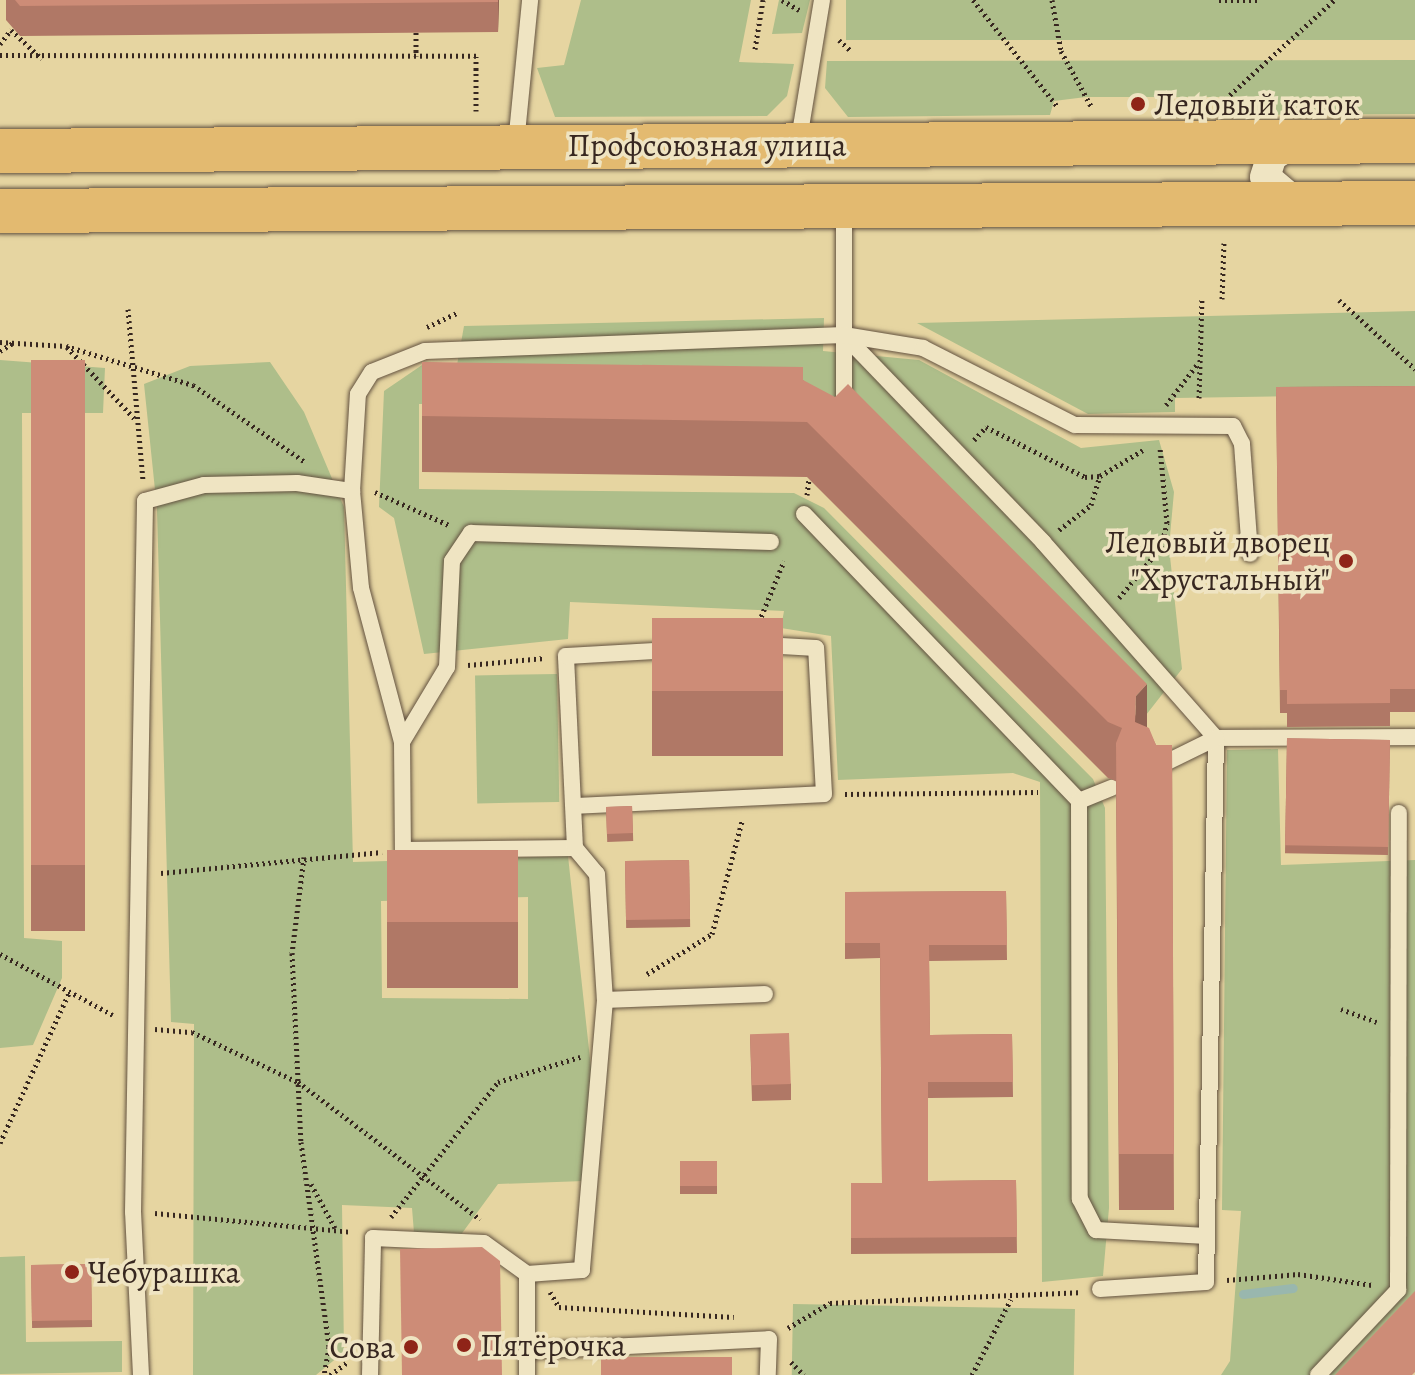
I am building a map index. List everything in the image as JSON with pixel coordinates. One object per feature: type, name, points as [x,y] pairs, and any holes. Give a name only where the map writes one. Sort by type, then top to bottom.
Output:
[{"type":"main road","name":"Профсоюзная улица","points":[[0,151],[516,144],[798,147],[1415,141]]},
{"type":"main road","name":"Профсоюзная улица","points":[[0,211],[1415,203]]},
{"type":"street","points":[[1296,203],[1265,177],[1272,156],[1297,141]]},
{"type":"lane","points":[[516,144],[530,0]]},
{"type":"lane","points":[[798,147],[822,0]]},
{"type":"lane","points":[[844,206],[844,405]]},
{"type":"lane","points":[[844,335],[1043,542],[1216,738],[1206,1282],[1100,1289]]},
{"type":"lane","points":[[575,848],[403,850],[402,742],[361,588],[352,491],[358,394],[372,372],[393,361],[425,351],[844,335],[923,348],[1075,425],[1161,423],[1233,426],[1242,444],[1250,554]]},
{"type":"lane","points":[[141,1375],[133,1212],[145,501],[204,485],[352,491]]},
{"type":"lane","points":[[804,514],[1079,801],[1080,1199],[1096,1230],[1207,1236]]},
{"type":"lane","points":[[402,742],[447,667],[452,561],[471,533],[771,542]]},
{"type":"lane","points":[[574,806],[824,794],[816,648],[749,645]]},
{"type":"lane","points":[[370,1375],[373,1238],[484,1243],[533,1274],[582,1270],[605,1000],[597,874],[575,848],[566,656],[688,649]]},
{"type":"lane","points":[[1145,773],[1216,738],[1415,737]]},
{"type":"lane","points":[[1079,801],[1112,788]]},
{"type":"lane","points":[[1318,1375],[1398,1290],[1399,813]]},
{"type":"lane","points":[[605,1000],[765,994]]},
{"type":"lane","points":[[527,1375],[526,1351],[533,1274]]},
{"type":"lane","points":[[526,1351],[769,1339],[768,1375]]},
{"type":"path","points":[[755,49],[763,0]]},
{"type":"path","points":[[973,0],[1060,110],[1107,107]]},
{"type":"path","points":[[1052,0],[1061,51],[1092,107]]},
{"type":"path","points":[[1219,0],[1259,0]]},
{"type":"path","points":[[1212,103],[1227,102],[1334,0]]},
{"type":"path","points":[[0,44],[11,30],[43,60]]},
{"type":"path","points":[[416,32],[416,56]]},
{"type":"path","points":[[0,55],[43,60],[476,56],[476,120]]},
{"type":"path","points":[[1222,299],[1224,243]]},
{"type":"path","points":[[1199,398],[1202,299]]},
{"type":"path","points":[[1339,300],[1415,369]]},
{"type":"path","points":[[128,309],[129,364],[145,501]]},
{"type":"path","points":[[0,342],[66,346],[193,385],[294,451],[329,488]]},
{"type":"path","points":[[0,351],[15,342]]},
{"type":"path","points":[[66,346],[136,420]]},
{"type":"path","points":[[1161,423],[1170,394],[1199,362]]},
{"type":"path","points":[[958,454],[986,427],[1085,477],[1100,476],[1159,440],[1167,523],[1161,547],[1106,614]]},
{"type":"path","points":[[1043,542],[1091,505],[1100,476]]},
{"type":"path","points":[[352,491],[388,493],[407,513],[471,533]]},
{"type":"path","points":[[749,645],[804,514]]},
{"type":"path","points":[[447,667],[566,656]]},
{"type":"path","points":[[824,794],[1020,788]]},
{"type":"path","points":[[605,1000],[712,934],[748,798]]},
{"type":"path","points":[[140,875],[403,850]]},
{"type":"path","points":[[304,857],[292,953],[298,1082],[329,1347],[324,1375]]},
{"type":"path","points":[[0,954],[137,1028],[192,1032],[298,1082],[492,1227]]},
{"type":"path","points":[[0,1143],[70,991]]},
{"type":"path","points":[[1341,1009],[1365,1022]]},
{"type":"path","points":[[133,1212],[314,1223],[373,1238],[424,1179],[498,1082],[600,1051]]},
{"type":"path","points":[[308,1179],[335,1228]]},
{"type":"path","points":[[533,1274],[559,1307],[725,1312],[769,1339],[804,1375]]},
{"type":"path","points":[[1206,1282],[1298,1274],[1398,1290]]},
{"type":"path","points":[[769,1339],[830,1303],[1011,1299],[1100,1289]]},
{"type":"path","points":[[972,1375],[1011,1299]]},
{"type":"green space","points":[[581,0],[751,0],[739,62],[794,64],[787,96],[767,116],[555,117],[537,68],[564,65]]},
{"type":"green space","points":[[779,0],[810,0],[802,33],[772,34]]},
{"type":"green space","points":[[846,0],[1415,0],[1415,40],[846,40]]},
{"type":"green space","points":[[1415,60],[1415,114],[1248,115],[1246,97],[1086,97],[1054,101],[1050,115],[848,117],[825,88],[827,61]]},
{"type":"green space","points":[[1415,311],[1415,394],[1175,398],[1175,412],[1088,414],[917,323]]},
{"type":"green space","points":[[824,318],[823,351],[919,360],[1081,448],[1159,440],[1174,492],[1169,547],[1182,669],[1146,715],[803,403],[419,404],[419,489],[794,493],[824,508],[1093,779],[1105,808],[1109,1208],[1103,1276],[1042,1282],[1040,782],[1013,773],[838,780],[831,636],[781,628],[784,611],[570,602],[568,639],[424,654],[394,518],[379,507],[384,391],[425,363],[457,365],[464,326]]},
{"type":"green space","points":[[0,360],[105,368],[103,413],[22,413],[24,938],[62,941],[62,978],[33,1045],[0,1048]]},
{"type":"green space","points":[[270,362],[304,412],[344,507],[353,862],[568,856],[591,1068],[584,1181],[498,1184],[460,1236],[414,1233],[412,1208],[342,1205],[344,1352],[316,1375],[193,1375],[194,1024],[171,1022],[157,509],[144,384],[190,366]],"holes":[[[528,897],[528,999],[382,998],[381,901]]]},
{"type":"green space","points":[[557,674],[559,802],[477,803],[475,675]]},
{"type":"green space","points":[[1278,749],[1281,865],[1415,860],[1415,1304],[1356,1375],[1221,1375],[1230,1361],[1241,1211],[1222,1210],[1227,750]]},
{"type":"green space","points":[[25,1256],[26,1342],[122,1341],[122,1372],[0,1374],[0,1257]]},
{"type":"green space","points":[[793,1304],[1075,1309],[1074,1375],[792,1375]]},
{"type":"building","points":[[15,0],[498,0],[498,2],[20,6]]},
{"type":"building","points":[[31,360],[85,360],[85,865],[31,865]]},
{"type":"building","points":[[422,362],[803,367],[803,380],[835,397],[848,384],[1147,684],[1136,696],[1135,722],[1149,728],[1156,745],[1172,745],[1174,1154],[1119,1154],[1116,743],[1122,728],[1108,722],[807,422],[422,416]]},
{"type":"building","name":"Ледовый дворец \"Хрустальный\"","points":[[1415,386],[1415,689],[1390,689],[1390,703],[1287,704],[1287,690],[1280,690],[1276,387]]},
{"type":"building","points":[[652,618],[783,618],[783,691],[652,691]]},
{"type":"building","points":[[1287,738],[1390,740],[1388,847],[1285,845]]},
{"type":"building","points":[[632,806],[633,833],[607,834],[606,807]]},
{"type":"building","points":[[387,850],[518,850],[518,922],[387,922]]},
{"type":"building","points":[[689,860],[690,919],[626,920],[625,861]]},
{"type":"building","points":[[1006,891],[1007,945],[929,945],[930,1035],[1012,1034],[1013,1082],[928,1082],[928,1181],[1016,1180],[1017,1237],[851,1238],[851,1183],[882,1183],[880,943],[845,943],[845,892]]},
{"type":"building","points":[[789,1033],[791,1084],[752,1085],[750,1034]]},
{"type":"building","points":[[680,1161],[717,1161],[717,1186],[680,1186]]},
{"type":"building","points":[[482,1247],[500,1261],[502,1375],[402,1375],[400,1249]]},
{"type":"building","points":[[91,1264],[92,1320],[32,1321],[31,1265]]},
{"type":"building","points":[[1415,1291],[1415,1372],[1412,1375],[1335,1375]]},
{"type":"building","points":[[601,1357],[732,1357],[732,1375],[601,1375]]},
{"type":"waterway","points":[[1243,1294],[1293,1288]]},
{"type":"place","name":"Ледовый каток","points":[[1138,104]]},
{"type":"place","name":"Ледовый дворец \"Хрустальный\"","points":[[1346,561]]},
{"type":"place","name":"Чебурашка","points":[[72,1272]]},
{"type":"place","name":"Пятёрочка","points":[[464,1345]]},
{"type":"place","name":"Сова","points":[[411,1347]]}]
